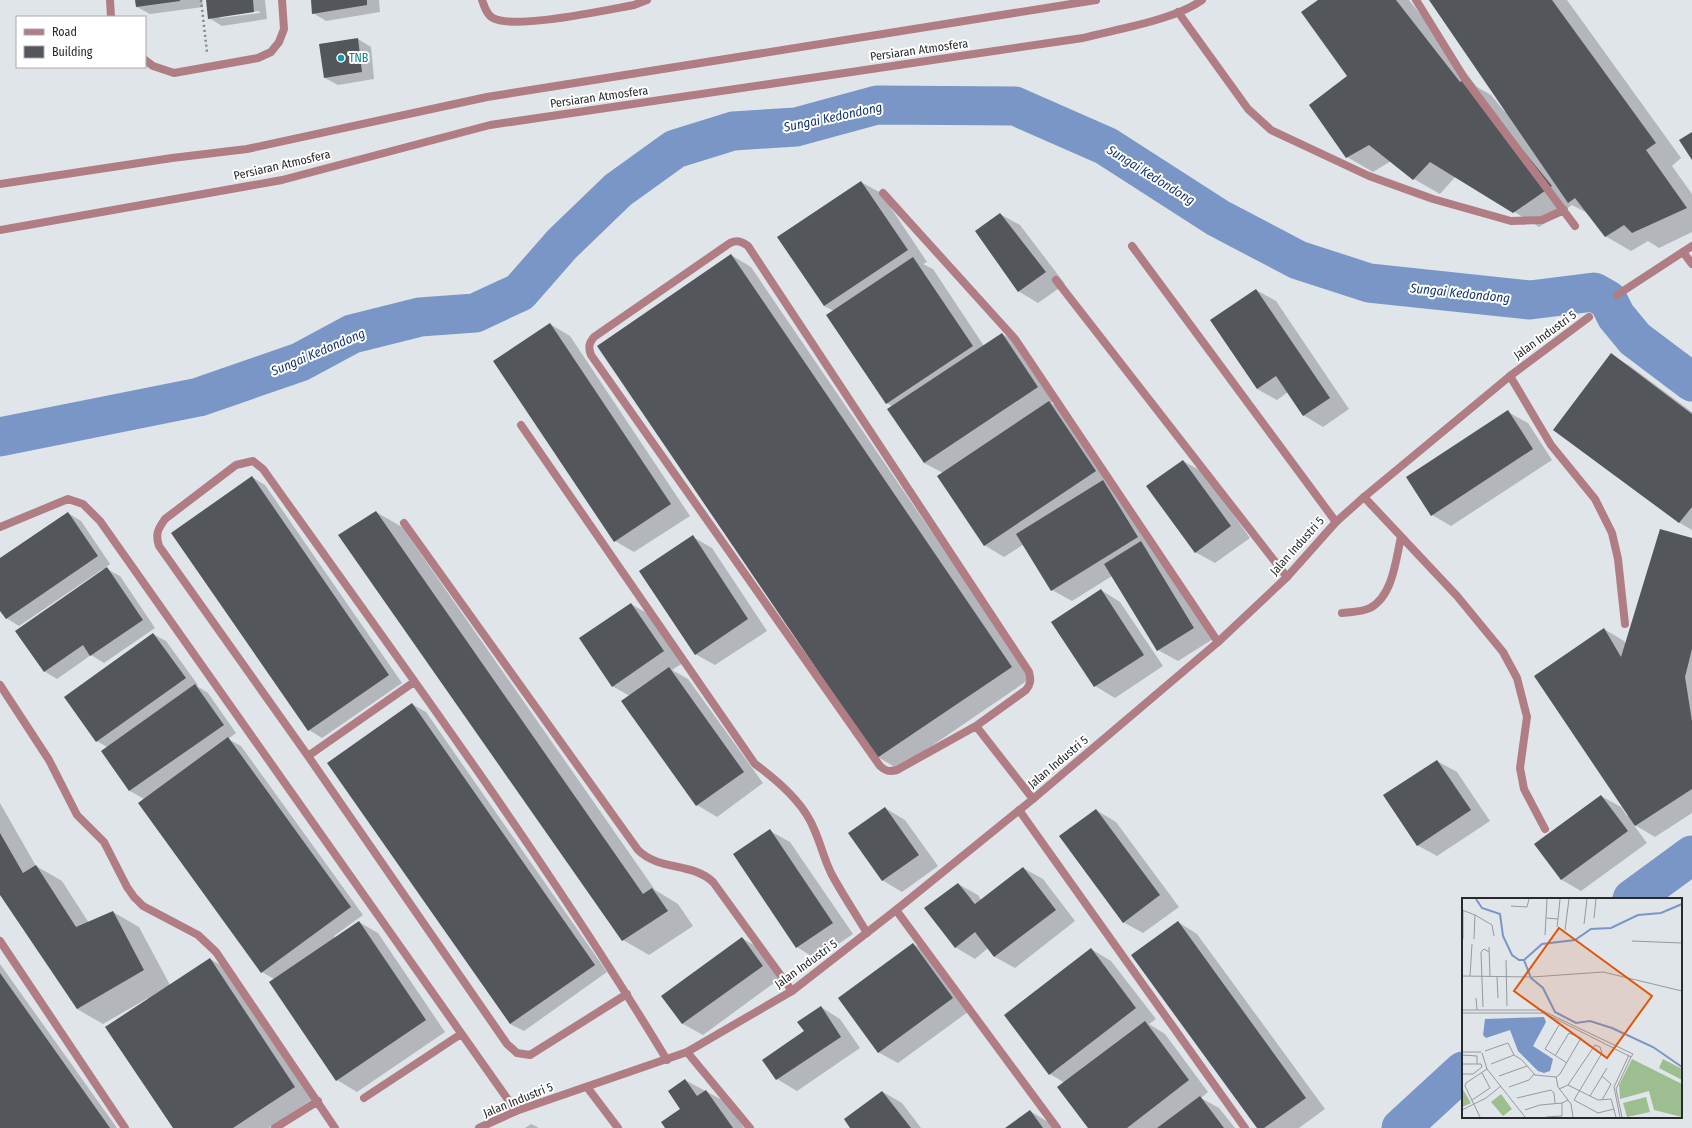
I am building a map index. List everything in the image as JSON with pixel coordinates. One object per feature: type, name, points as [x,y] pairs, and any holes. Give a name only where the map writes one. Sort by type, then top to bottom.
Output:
[{"type":"street","points":[[110,0],[111,16]]},
{"type":"street","points":[[146,61],[153,66],[174,73],[258,58],[271,52],[279,42],[284,29],[282,0]]},
{"type":"street","points":[[482,0],[485,9],[492,18],[505,22],[530,22],[634,6],[646,0]]},
{"type":"street","name":"Persiaran Atmosfera","points":[[0,184],[172,158],[247,149],[488,96],[1096,0]]},
{"type":"street","name":"Persiaran Atmosfera","points":[[0,230],[282,180],[490,125],[1083,38],[1147,22],[1194,6],[1202,0]]},
{"type":"street","points":[[1416,0],[1465,79],[1575,226]]},
{"type":"street","points":[[1178,12],[1248,109],[1271,130],[1369,176],[1433,199],[1511,221],[1542,220],[1564,210]]},
{"type":"street","points":[[883,193],[1015,339],[1218,642]]},
{"type":"street","points":[[736,240],[748,246],[1029,672],[1031,679],[1030,685],[1026,690],[976,726],[897,770],[884,770],[880,766],[591,355],[588,348],[594,337],[730,243],[736,240]]},
{"type":"street","points":[[1132,246],[1336,522]]},
{"type":"street","points":[[1617,295],[1692,246]]},
{"type":"street","points":[[1683,252],[1692,264]]},
{"type":"street","points":[[1056,280],[1287,577]]},
{"type":"street","name":"Jalan Industri 5","points":[[479,1128],[516,1111],[687,1052],[792,991],[896,910],[1033,799],[1218,642],[1287,577],[1336,522],[1364,497],[1510,376],[1590,317]]},
{"type":"street","points":[[1510,376],[1551,445],[1595,499],[1612,533],[1618,559],[1625,624]]},
{"type":"street","points":[[521,425],[755,764],[786,790],[804,812],[814,828],[822,854],[831,874],[867,932]]},
{"type":"street","points":[[627,994],[530,1055],[516,1052],[507,1044],[308,756],[159,546],[156,539],[157,530],[165,519],[236,465],[254,461],[262,469],[414,682],[588,933],[627,994],[667,1060]]},
{"type":"street","points":[[1364,497],[1467,608],[1502,652],[1517,678],[1527,717],[1520,768],[1524,790],[1545,829]]},
{"type":"street","points":[[0,527],[68,499],[83,504],[100,521],[516,1111]]},
{"type":"street","points":[[404,523],[638,850],[645,858],[655,862],[696,871],[706,875],[713,882],[792,991]]},
{"type":"street","points":[[1342,613],[1370,608],[1379,600],[1386,590],[1391,578],[1401,537]]},
{"type":"street","points":[[308,756],[414,682]]},
{"type":"street","points":[[0,685],[49,760],[77,815],[104,842],[127,887],[134,897],[144,906],[198,935],[216,952],[318,1100],[335,1128]]},
{"type":"street","points":[[976,726],[1033,799]]},
{"type":"street","points":[[1019,810],[1245,1128]]},
{"type":"street","points":[[896,910],[1057,1128]]},
{"type":"street","points":[[0,941],[125,1128]]},
{"type":"street","points":[[364,1098],[461,1034]]},
{"type":"street","points":[[687,1052],[750,1128]]},
{"type":"street","points":[[587,1087],[618,1128]]},
{"type":"street","points":[[275,1128],[318,1100]]},
{"type":"path","points":[[202,0],[208,67]]},
{"type":"building","points":[[135,0],[180,0],[180,1],[136,7]]},
{"type":"building","points":[[206,0],[253,0],[254,12],[208,19]]},
{"type":"building","points":[[311,0],[367,0],[367,5],[312,14]]},
{"type":"building","points":[[1318,0],[1396,0],[1460,82],[1465,79],[1552,186],[1513,213],[1430,162],[1413,180],[1369,145],[1346,158],[1309,105],[1347,76],[1301,12]]},
{"type":"building","points":[[1429,0],[1552,0],[1656,143],[1646,150],[1687,208],[1632,233],[1624,225],[1605,237],[1575,198],[1568,203]]},
{"type":"building","name":"TNB","points":[[358,38],[362,72],[324,78],[319,44]]},
{"type":"building","points":[[1692,132],[1692,160],[1679,140]]},
{"type":"building","points":[[861,181],[908,250],[824,306],[777,237]]},
{"type":"building","points":[[1000,213],[1046,272],[1018,292],[975,231]]},
{"type":"building","points":[[731,254],[1012,667],[877,758],[597,346]]},
{"type":"building","points":[[913,257],[973,346],[886,404],[826,315]]},
{"type":"building","points":[[1256,289],[1330,398],[1303,416],[1276,376],[1257,389],[1210,320]]},
{"type":"building","points":[[550,323],[671,504],[614,542],[493,361]]},
{"type":"building","points":[[1002,333],[1038,387],[924,463],[887,409]]},
{"type":"building","points":[[1611,353],[1692,414],[1692,507],[1679,523],[1553,430]]},
{"type":"building","points":[[1049,401],[1096,471],[984,546],[937,476]]},
{"type":"building","points":[[1508,410],[1533,449],[1431,516],[1406,477]]},
{"type":"building","points":[[1183,460],[1231,526],[1195,553],[1146,486]]},
{"type":"building","points":[[252,476],[389,675],[308,731],[171,533]]},
{"type":"building","points":[[1103,480],[1138,537],[1051,591],[1016,534]]},
{"type":"building","points":[[376,511],[643,894],[652,888],[668,911],[622,941],[338,535]]},
{"type":"building","points":[[68,512],[98,556],[6,619],[0,611],[0,558]]},
{"type":"building","points":[[1660,529],[1692,538],[1692,649],[1685,677],[1692,721],[1692,789],[1635,826],[1534,676],[1604,628],[1621,657]]},
{"type":"building","points":[[693,535],[748,619],[695,655],[639,571]]},
{"type":"building","points":[[1141,541],[1194,628],[1157,651],[1104,564]]},
{"type":"building","points":[[107,567],[143,620],[90,656],[83,645],[44,672],[15,631]]},
{"type":"building","points":[[1101,589],[1144,655],[1094,687],[1051,622]]},
{"type":"building","points":[[631,603],[664,651],[612,687],[579,638]]},
{"type":"building","points":[[153,633],[186,678],[96,742],[64,697]]},
{"type":"building","points":[[669,667],[744,772],[696,806],[621,701]]},
{"type":"building","points":[[195,684],[224,725],[129,791],[101,751]]},
{"type":"building","points":[[412,703],[595,965],[510,1024],[327,763]]},
{"type":"building","points":[[228,737],[351,907],[261,973],[138,803]]},
{"type":"building","points":[[1437,760],[1471,810],[1417,846],[1383,795]]},
{"type":"building","points":[[1601,795],[1628,831],[1561,880],[1534,844]]},
{"type":"building","points":[[885,807],[919,855],[882,881],[848,833]]},
{"type":"building","points":[[1096,809],[1160,895],[1123,923],[1059,836]]},
{"type":"building","points":[[770,829],[833,923],[796,948],[733,854]]},
{"type":"building","points":[[0,833],[23,873],[36,865],[76,927],[113,911],[144,970],[77,1009],[0,895]]},
{"type":"building","points":[[1023,867],[1056,910],[994,957],[975,932],[955,948],[924,908],[958,883],[975,904]]},
{"type":"building","points":[[359,921],[426,1020],[336,1081],[269,982]]},
{"type":"building","points":[[1178,921],[1306,1098],[1264,1128],[1257,1128],[1131,955]]},
{"type":"building","points":[[742,937],[763,966],[682,1024],[661,996]]},
{"type":"building","points":[[913,943],[953,998],[878,1053],[838,998]]},
{"type":"building","points":[[1091,948],[1136,1008],[1049,1075],[1004,1015]]},
{"type":"building","points":[[210,958],[295,1087],[233,1128],[173,1128],[105,1027]]},
{"type":"building","points":[[0,973],[110,1128],[0,1128]]},
{"type":"building","points":[[821,1006],[841,1037],[776,1080],[762,1060],[804,1031],[797,1022]]},
{"type":"building","points":[[1145,1021],[1189,1080],[1127,1128],[1088,1128],[1057,1087]]},
{"type":"building","points":[[685,1079],[697,1096],[706,1090],[733,1128],[665,1128],[661,1122],[680,1109],[668,1091]]},
{"type":"building","points":[[882,1091],[911,1128],[850,1128],[844,1119]]},
{"type":"building","points":[[1200,1096],[1224,1128],[1157,1128]]},
{"type":"building","points":[[1030,1110],[1043,1128],[1005,1128]]},
{"type":"waterway","name":"Sungai Kedondong","points":[[0,437],[199,397],[300,362],[352,334],[420,317],[475,313],[520,292],[562,244],[618,190],[675,149],[733,131],[796,127],[877,105],[1015,106],[1106,146],[1218,218],[1298,260],[1369,283],[1530,300],[1594,292],[1608,300],[1616,316],[1635,339],[1692,382]]},
{"type":"waterway","points":[[1633,898],[1692,855]]},
{"type":"waterway","points":[[1401,1128],[1462,1072]]},
{"type":"place","name":"TNB","points":[[341,58]]}]
